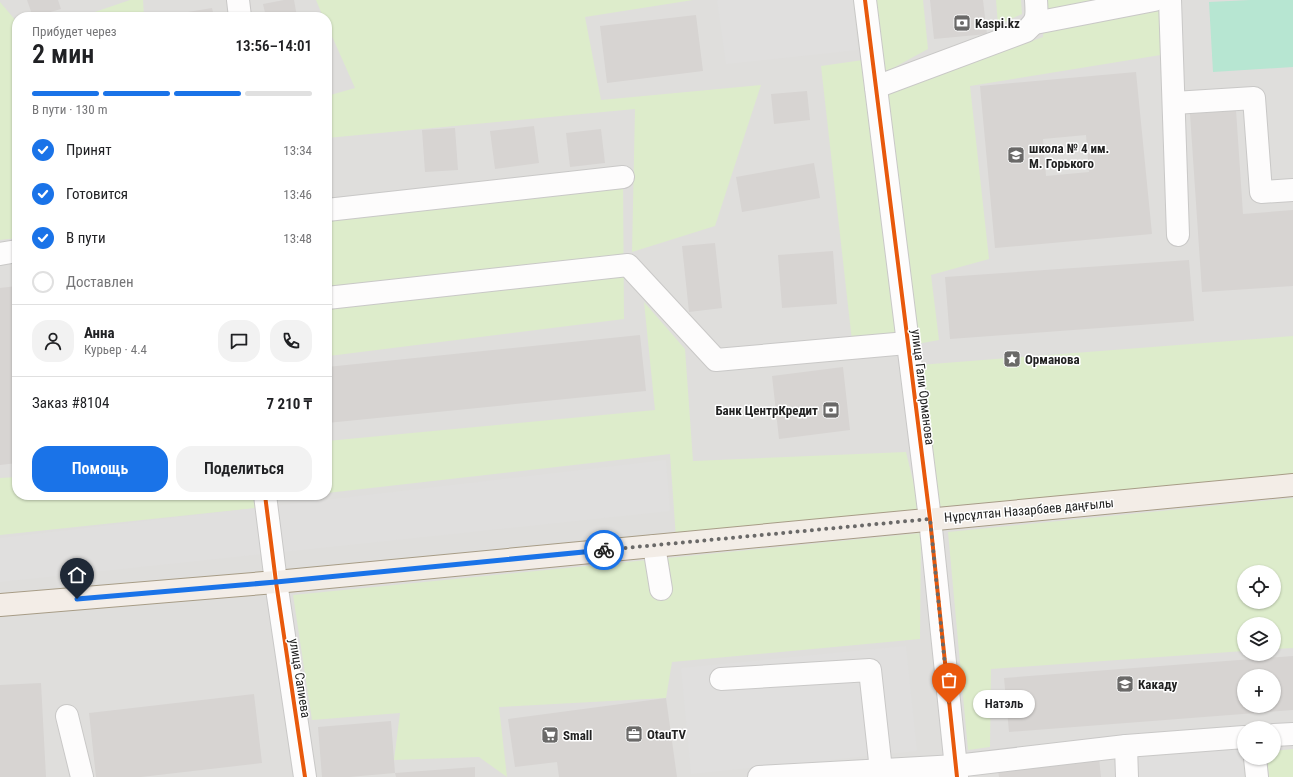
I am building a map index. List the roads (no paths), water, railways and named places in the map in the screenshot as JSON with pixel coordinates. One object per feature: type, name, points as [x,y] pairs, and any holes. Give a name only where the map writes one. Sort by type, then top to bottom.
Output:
[{"type":"main road","name":"Нұрсұлтан Назарбаев даңғылы","points":[[0,605],[276,582],[1293,485]]},
{"type":"street","points":[[238,0],[239,12]]},
{"type":"street","name":"улица Гали Орманова","points":[[865,0],[930,519],[956,771]]},
{"type":"street","points":[[1035,23],[1037,11],[1036,0]]},
{"type":"street","points":[[876,87],[1026,31],[1035,23],[1154,0]]},
{"type":"street","points":[[1170,0],[1178,235]]},
{"type":"street","points":[[1174,103],[1254,98],[1261,192],[1293,190]]},
{"type":"street","points":[[332,209],[623,177]]},
{"type":"street","points":[[0,254],[12,252]]},
{"type":"street","points":[[332,297],[628,264],[716,360],[907,342]]},
{"type":"street","name":"улица Сапиева","points":[[266,500],[276,582],[305,777]]},
{"type":"street","points":[[654,546],[661,588]]},
{"type":"street","points":[[721,680],[870,670],[881,770]]},
{"type":"street","points":[[67,716],[82,777]]},
{"type":"street","points":[[1281,735],[1293,734]]},
{"type":"street","points":[[759,777],[881,770],[956,771],[1126,746],[1237,738]]},
{"type":"street","points":[[1126,746],[1127,777]]},
{"type":"street","points":[[1256,765],[1257,777]]},
{"type":"place","name":"Kaspi.kz","points":[[962,23]]},
{"type":"place","name":"школа № 4 им. М. Горького","points":[[1016,155]]},
{"type":"place","name":"Орманова","points":[[1012,359]]},
{"type":"place","name":"Банк ЦентрКредит","points":[[831,410]]},
{"type":"place","name":"Какаду","points":[[1125,684]]},
{"type":"place","name":"Натэль","points":[[949,704]]},
{"type":"place","name":"OtauTV","points":[[634,734]]},
{"type":"place","name":"Small","points":[[550,735]]}]
